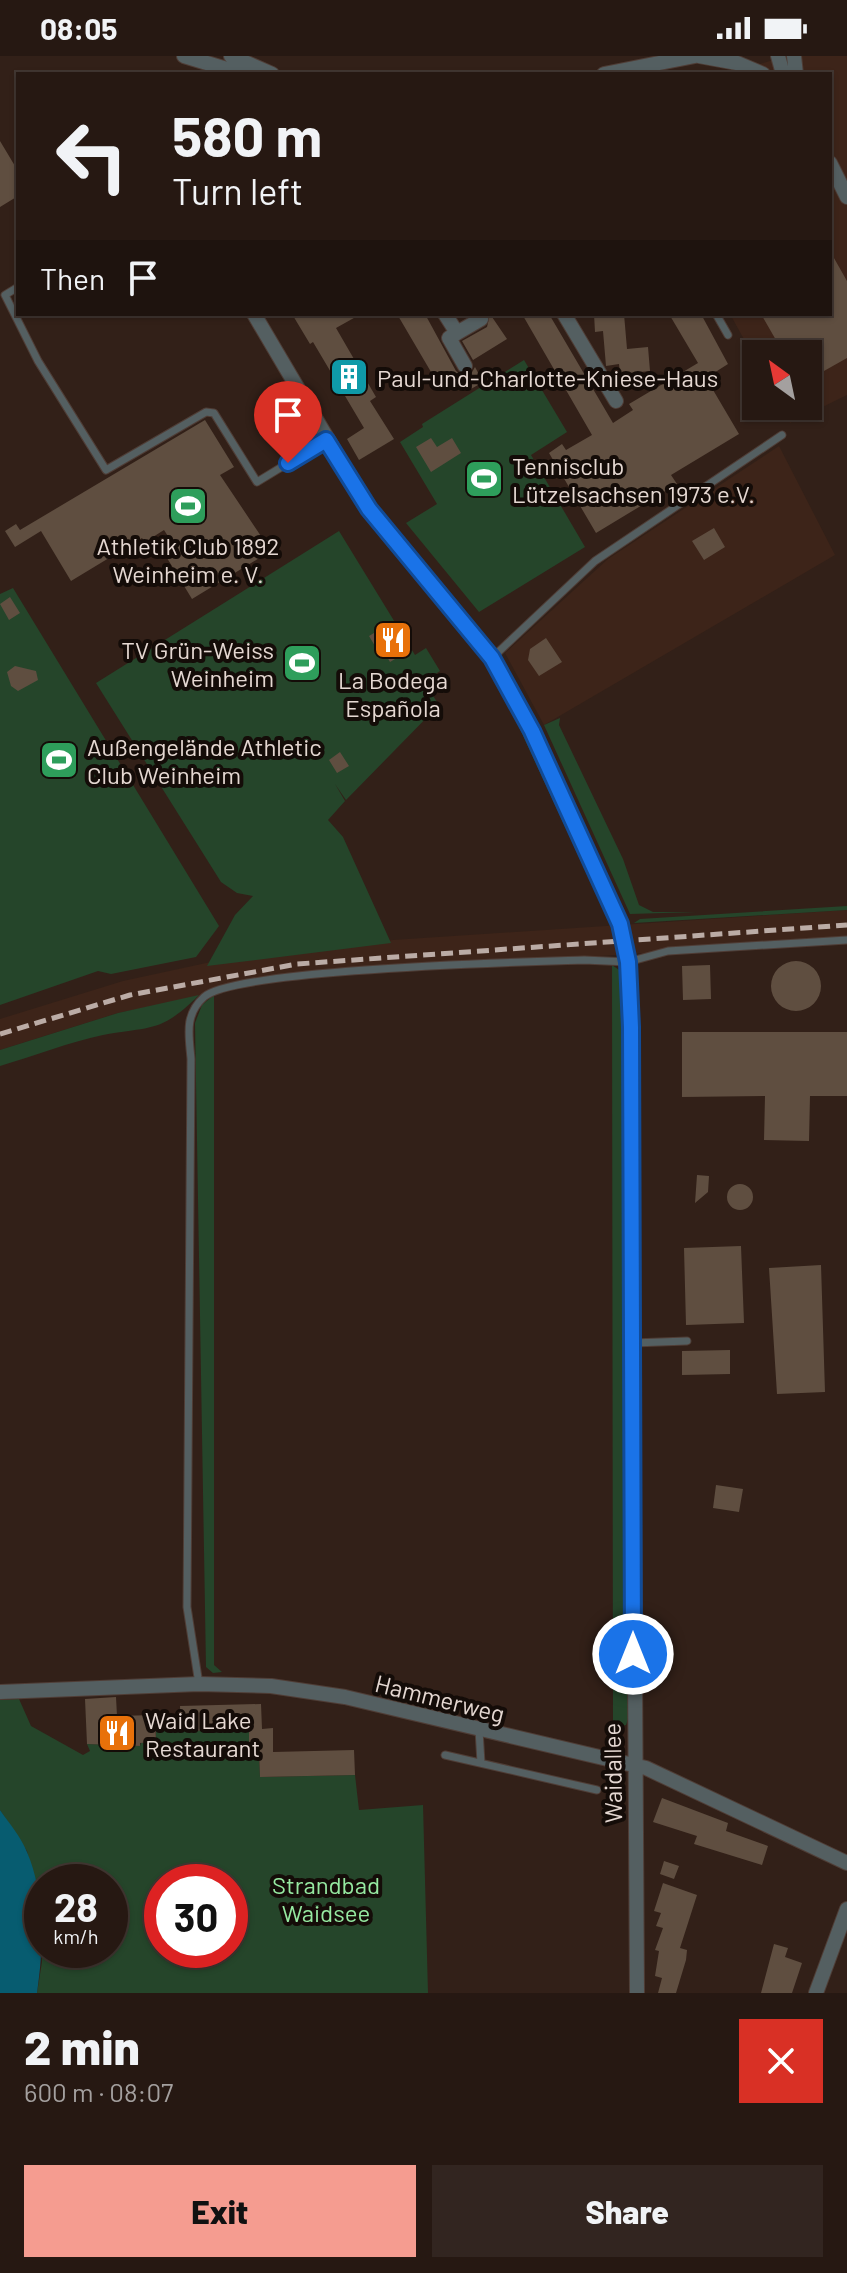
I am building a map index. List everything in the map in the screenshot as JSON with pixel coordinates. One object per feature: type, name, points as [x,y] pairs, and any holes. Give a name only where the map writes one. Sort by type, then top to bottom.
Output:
[{"type":"street","points":[[184,56],[209,69],[229,72]]},
{"type":"street","points":[[231,56],[267,72]]},
{"type":"street","points":[[614,72],[689,57],[737,63],[758,72]]},
{"type":"street","points":[[832,167],[847,197]]},
{"type":"street","name":"Waidallee","points":[[255,316],[369,509],[492,658],[532,731],[610,897],[628,962],[637,1993]]},
{"type":"street","points":[[446,316],[457,333]]},
{"type":"street","points":[[565,316],[616,401]]},
{"type":"street","points":[[465,366],[449,338],[481,319]]},
{"type":"street","name":"Hammerweg","points":[[0,1692],[199,1684],[271,1686],[345,1697],[634,1766],[695,1790],[847,1863]]},
{"type":"street","points":[[816,1993],[847,1909]]},
{"type":"lane","points":[[16,288],[5,295],[38,361],[106,470],[196,416],[214,413],[257,482],[326,440]]},
{"type":"lane","points":[[717,316],[728,335]]},
{"type":"lane","points":[[492,658],[595,561],[782,435]]},
{"type":"lane","points":[[199,1684],[187,1607],[191,1091],[188,1019],[194,1008],[206,995],[231,986],[310,976],[584,960],[628,962],[668,951],[847,940]]},
{"type":"lane","points":[[632,1343],[687,1341]]},
{"type":"lane","points":[[479,1730],[481,1763]]},
{"type":"lane","points":[[445,1755],[597,1790]]},
{"type":"shaded area","points":[[786,56],[847,56],[847,395],[822,407],[822,340],[744,340],[731,316],[832,316],[832,72],[734,72]]},
{"type":"shaded area","points":[[779,446],[835,555],[544,725],[505,653],[608,559]]},
{"type":"shaded area","points":[[847,910],[847,940],[352,972],[279,981],[118,1013],[0,1050],[0,1019],[123,981],[211,962],[363,942]]},
{"type":"green space","name":"Tennisclub Lützelsachsen 1973 e.V.","points":[[524,360],[567,432],[531,455],[585,547],[479,612],[406,523],[437,504],[400,442],[423,427],[422,424]]},
{"type":"green space","points":[[339,531],[415,655],[426,648],[440,671],[424,682],[439,705],[346,800],[335,784],[345,801],[328,820],[343,837],[391,943],[207,966],[235,915],[253,896],[237,893],[221,882],[96,683]]},
{"type":"green space","name":"Außengelände Athletic Club Weinheim","points":[[13,588],[219,926],[196,957],[111,974],[98,971],[0,1005],[0,594]]},
{"type":"green space","points":[[501,688],[607,906],[605,909],[602,907]]},
{"type":"green space","points":[[560,718],[559,725],[623,859],[639,905],[653,912],[697,912],[630,914],[544,725]]},
{"type":"green space","points":[[847,906],[847,910],[634,923],[640,919]]},
{"type":"green space","points":[[612,965],[625,974],[628,1719],[626,1725],[613,1728]]},
{"type":"green space","points":[[199,995],[175,1016],[155,1026],[90,1038],[0,1066],[0,1050],[118,1013]]},
{"type":"green space","points":[[214,995],[214,1665],[222,1672],[213,1673],[206,1667],[195,1023],[202,1005]]},
{"type":"green space","name":"Strandbad Waidsee","points":[[19,1699],[31,1726],[83,1755],[90,1751],[87,1744],[140,1746],[141,1743],[156,1742],[156,1727],[181,1726],[181,1731],[249,1729],[249,1752],[259,1752],[260,1777],[355,1775],[359,1810],[423,1805],[428,1993],[37,1993],[41,1968],[128,1968],[128,1864],[30,1864],[27,1851],[0,1810],[0,1700]]},
{"type":"water","points":[[0,1810],[24,1846],[31,1864],[24,1864],[24,1968],[40,1968],[37,1993],[0,1993]]},
{"type":"building","points":[[0,141],[16,168],[16,197],[0,207]]},
{"type":"building","points":[[832,255],[847,281],[847,358],[822,372],[822,340],[776,340],[762,316],[832,316]]},
{"type":"building","points":[[293,316],[357,316],[336,328],[376,397],[370,401],[394,439],[359,460],[347,439],[364,428],[313,342],[310,344]]},
{"type":"building","points":[[398,316],[426,316],[456,371],[463,376],[441,389]]},
{"type":"building","points":[[491,316],[507,339],[473,360],[462,341],[487,327]]},
{"type":"building","points":[[523,316],[550,316],[613,423],[633,410],[629,404],[698,363],[670,316],[702,316],[728,364],[706,378],[739,434],[671,475],[677,484],[596,533],[549,453],[562,444],[566,450],[592,435]]},
{"type":"building","points":[[594,316],[624,316],[627,349],[648,347],[650,371],[620,374],[619,364],[606,366],[603,331],[595,332]]},
{"type":"building","points":[[475,367],[483,382],[471,389],[463,376],[471,374]]},
{"type":"building","name":"Athletik Club 1892 Weinheim e. V.","points":[[205,420],[234,467],[220,475],[271,551],[192,599],[167,558],[178,552],[164,530],[145,542],[142,538],[71,581],[41,531],[15,547],[5,531],[16,524],[20,530]]},
{"type":"building","name":"Tennisclub Lützelsachsen 1973 e.V.","points":[[431,438],[437,447],[452,438],[461,453],[431,472],[416,447]]},
{"type":"building","points":[[714,528],[725,547],[704,560],[692,541]]},
{"type":"building","points":[[10,597],[20,613],[9,620],[0,604]]},
{"type":"building","points":[[392,622],[410,650],[390,662],[379,643],[375,646],[369,636]]},
{"type":"building","points":[[546,638],[562,662],[539,676],[528,660],[530,649]]},
{"type":"building","points":[[15,666],[36,671],[38,680],[18,691],[11,686],[7,672]]},
{"type":"building","points":[[340,752],[349,766],[337,773],[329,760]]},
{"type":"building","points":[[796,961],[814,968],[821,986],[814,1004],[796,1011],[778,1004],[771,986],[778,968]]},
{"type":"building","points":[[710,965],[711,999],[683,1000],[682,966]]},
{"type":"building","points":[[682,1032],[847,1032],[847,1096],[810,1096],[809,1141],[764,1140],[765,1096],[682,1097]]},
{"type":"building","points":[[697,1175],[709,1176],[708,1192],[695,1203]]},
{"type":"building","points":[[740,1184],[749,1188],[753,1197],[749,1206],[740,1210],[731,1206],[727,1197],[731,1188]]},
{"type":"building","points":[[741,1246],[744,1323],[686,1325],[684,1248]]},
{"type":"building","points":[[821,1265],[825,1392],[777,1394],[769,1268]]},
{"type":"building","points":[[730,1350],[730,1374],[682,1375],[682,1351]]},
{"type":"building","points":[[716,1485],[743,1489],[739,1512],[713,1508]]},
{"type":"building","points":[[116,1697],[117,1716],[155,1715],[156,1742],[140,1743],[140,1746],[87,1744],[85,1699]]},
{"type":"building","points":[[261,1704],[262,1729],[273,1728],[273,1752],[354,1750],[355,1775],[260,1777],[259,1752],[249,1752],[249,1729],[181,1731],[180,1706]]},
{"type":"building","points":[[662,1798],[728,1823],[726,1831],[768,1846],[762,1865],[694,1844],[697,1836],[653,1822]]},
{"type":"building","points":[[664,1861],[679,1866],[674,1879],[660,1874]]},
{"type":"building","points":[[663,1883],[697,1895],[680,1948],[687,1950],[676,1993],[658,1993],[662,1978],[655,1976],[659,1951],[655,1950],[663,1928],[656,1926],[661,1913],[654,1911]]},
{"type":"building","points":[[774,1944],[788,1948],[785,1957],[802,1963],[792,1993],[761,1993]]},
{"type":"railway","points":[[0,1034],[130,995],[297,964],[847,925]]},
{"type":"place","name":"Paul-und-Charlotte-Kniese-Haus","points":[[349,377]]},
{"type":"place","name":"Tennisclub Lützelsachsen 1973 e.V.","points":[[484,479]]},
{"type":"place","name":"Athletik Club 1892 Weinheim e. V.","points":[[188,506]]},
{"type":"place","name":"La Bodega Española","points":[[393,640]]},
{"type":"place","name":"TV Grün-Weiss Weinheim","points":[[302,663]]},
{"type":"place","name":"Außengelände Athletic Club Weinheim","points":[[59,760]]},
{"type":"place","name":"Waid Lake Restaurant","points":[[117,1733]]},
{"type":"route","points":[[288,463],[326,440],[369,509],[492,658],[532,731],[610,897],[625,940],[631,1027],[633,1654]]}]
